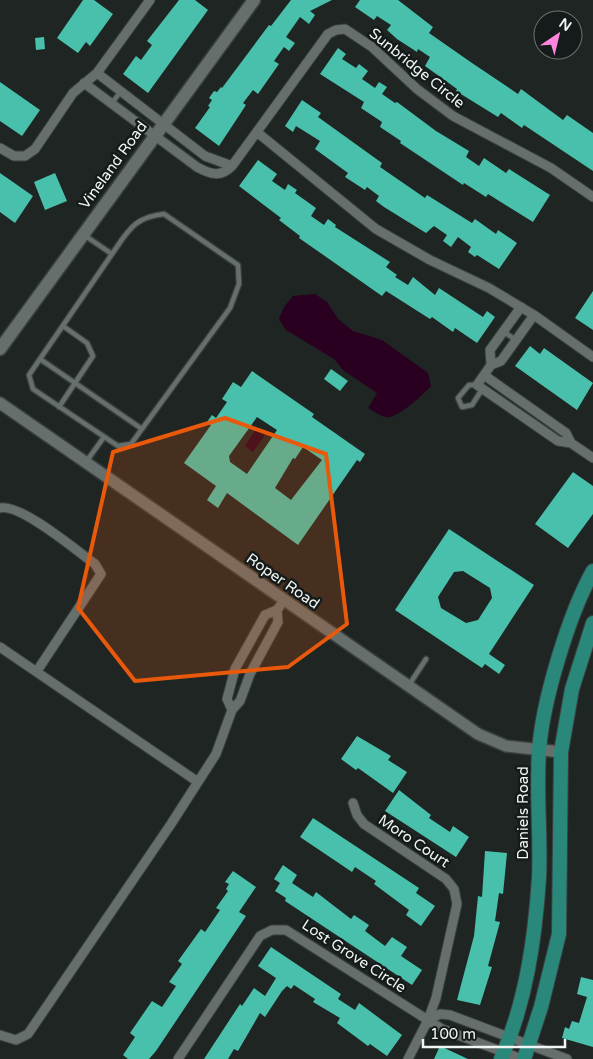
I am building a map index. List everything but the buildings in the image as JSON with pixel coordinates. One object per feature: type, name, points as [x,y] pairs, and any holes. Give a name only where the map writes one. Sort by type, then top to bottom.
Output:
[{"type":"main road","name":"Vineland Road","points":[[0,350],[254,0]]},
{"type":"main road","name":"Daniels Road","points":[[503,1056],[529,968],[534,930],[539,877],[539,751],[550,692],[566,639],[593,570]]},
{"type":"main road","points":[[523,1059],[541,1007],[558,934],[562,752],[572,689],[593,623]]},
{"type":"street","points":[[0,148],[14,156],[25,156],[34,149],[73,94],[97,73],[150,0]]},
{"type":"street","name":"Sunbridge Circle","points":[[232,166],[258,133],[328,34],[336,30],[345,29],[372,47],[417,89],[453,116],[551,168],[593,197]]},
{"type":"street","points":[[84,83],[197,167],[210,174],[217,174],[226,172],[232,166],[205,156],[97,73]]},
{"type":"street","points":[[258,133],[376,229],[430,260],[489,288],[534,315],[593,357]]},
{"type":"street","points":[[197,167],[205,156]]},
{"type":"street","points":[[491,365],[490,350],[521,307]]},
{"type":"street","points":[[534,315],[501,361],[491,365],[484,375],[480,386],[558,441],[571,442]]},
{"type":"street","points":[[484,375],[566,433],[571,442],[593,458]]},
{"type":"street","name":"Roper Road","points":[[0,403],[86,462],[281,605],[408,686],[478,734],[506,746],[562,752]]},
{"type":"street","points":[[0,508],[16,509],[95,564],[101,574],[37,671]]},
{"type":"street","points":[[232,710],[227,699],[235,669],[265,615],[281,605]]},
{"type":"street","points":[[0,1035],[16,1040],[28,1034],[198,782],[216,754],[232,710],[240,701],[250,674],[278,622],[281,605]]},
{"type":"street","points":[[0,647],[198,782]]},
{"type":"street","points":[[235,669],[250,674]]},
{"type":"street","name":"Moro Court","points":[[353,803],[357,815],[364,824],[446,879],[454,889],[457,904],[436,998],[428,1020]]},
{"type":"street","name":"Lost Grove Circle","points":[[178,1059],[260,936],[272,930],[286,930],[442,1029],[503,1056],[523,1059]]},
{"type":"street","points":[[408,1059],[428,1020],[440,1014],[450,1015],[567,1059]]},
{"type":"lane","points":[[112,103],[121,91]]},
{"type":"lane","points":[[164,214],[238,265],[239,284],[230,308],[131,444],[118,446],[32,389],[30,375],[112,254],[131,226],[149,215],[164,214]]},
{"type":"lane","points":[[83,234],[112,254]]},
{"type":"lane","points":[[59,407],[94,356],[92,349],[63,326]]},
{"type":"lane","points":[[504,332],[516,340]]},
{"type":"lane","points":[[40,359],[142,429]]},
{"type":"lane","points":[[469,385],[480,386],[472,405],[462,408],[458,398],[469,385]]},
{"type":"lane","points":[[86,462],[104,437]]},
{"type":"lane","points":[[408,686],[426,659]]},
{"type":"highlighted area","points":[[225,418],[326,454],[347,624],[288,667],[135,681],[78,608],[113,452]]},
{"type":"shaded area","points":[[315,294],[327,302],[338,319],[353,331],[382,340],[428,373],[431,386],[410,406],[391,417],[381,416],[368,408],[377,393],[344,371],[334,359],[286,330],[279,319],[284,307],[293,296]]},
{"type":"shaded area","points":[[256,429],[265,435],[253,452],[245,446]]}]
